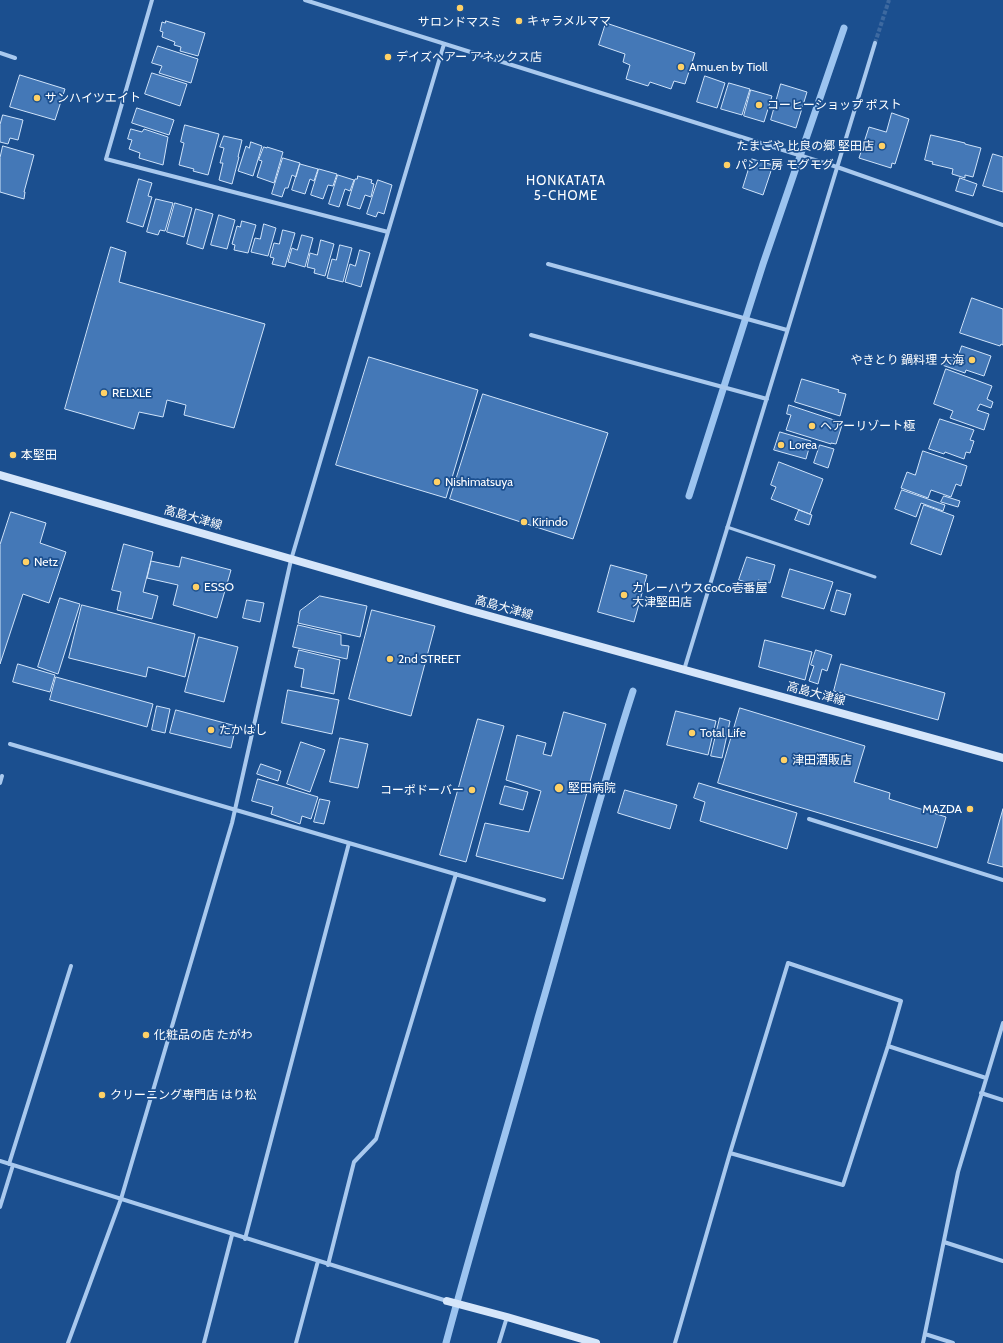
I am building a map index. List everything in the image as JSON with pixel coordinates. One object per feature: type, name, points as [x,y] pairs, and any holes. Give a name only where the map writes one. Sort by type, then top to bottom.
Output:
[{"type":"main road","name":"高島大津線","points":[[0,475],[291,560],[1003,758]]},
{"type":"main road","points":[[447,1301],[596,1343]]},
{"type":"street","points":[[152,0],[106,159],[388,232]]},
{"type":"street","points":[[305,0],[837,167],[1003,225]]},
{"type":"street","points":[[684,670],[875,43]]},
{"type":"street","points":[[68,1343],[121,1199],[232,823],[291,560],[444,44]]},
{"type":"street","points":[[0,53],[15,58]]},
{"type":"street","points":[[548,264],[787,330]]},
{"type":"street","points":[[531,335],[766,399]]},
{"type":"street","points":[[10,744],[544,900]]},
{"type":"street","points":[[0,783],[2,776]]},
{"type":"street","points":[[809,819],[1003,880]]},
{"type":"street","points":[[245,1239],[349,843]]},
{"type":"street","points":[[328,1264],[354,1162],[376,1139],[456,874]]},
{"type":"street","points":[[675,1343],[730,1152],[788,963],[901,1000],[888,1046],[843,1185],[730,1152]]},
{"type":"street","points":[[0,1207],[11,1165],[71,966]]},
{"type":"street","points":[[923,1343],[958,1172],[1003,1023]]},
{"type":"street","points":[[888,1046],[986,1078]]},
{"type":"street","points":[[982,1094],[1003,1100]]},
{"type":"street","points":[[0,1161],[232,1235],[447,1301]]},
{"type":"street","points":[[204,1343],[232,1235]]},
{"type":"street","points":[[944,1242],[1003,1261]]},
{"type":"street","points":[[296,1343],[318,1261]]},
{"type":"street","points":[[499,1343],[507,1317]]},
{"type":"street","points":[[925,1334],[953,1343]]},
{"type":"lane","points":[[727,527],[875,577]]},
{"type":"building","points":[[166,21],[205,33],[198,56],[180,51],[181,47],[174,45],[175,42],[162,37],[163,32],[160,31],[162,22],[165,23]]},
{"type":"building","points":[[606,23],[695,53],[685,84],[674,81],[671,89],[650,82],[648,86],[626,79],[630,65],[623,62],[625,54],[599,45]]},
{"type":"building","points":[[158,46],[198,59],[191,83],[159,73],[162,66],[152,63]]},
{"type":"building","points":[[152,73],[187,84],[180,106],[145,94]]},
{"type":"building","name":"サンハイツエイト","points":[[20,75],[65,89],[55,120],[10,107]]},
{"type":"building","points":[[705,76],[725,83],[717,108],[697,102]]},
{"type":"building","points":[[729,83],[750,89],[742,115],[721,109]]},
{"type":"building","points":[[781,84],[807,92],[796,128],[771,120]]},
{"type":"building","points":[[751,90],[772,96],[764,122],[744,116]]},
{"type":"building","points":[[137,108],[174,120],[169,135],[132,123]]},
{"type":"building","points":[[892,113],[909,119],[895,164],[892,163],[891,168],[859,158],[869,127],[886,132]]},
{"type":"building","points":[[3,115],[23,120],[18,140],[10,138],[8,144],[0,142],[0,125]]},
{"type":"building","points":[[185,125],[219,134],[208,175],[179,165],[184,143],[181,142]]},
{"type":"building","points":[[131,129],[142,132],[144,129],[168,137],[163,165],[139,158],[140,153],[129,149],[132,140],[128,139]]},
{"type":"building","points":[[931,135],[981,148],[973,177],[965,175],[965,178],[952,174],[953,169],[932,164],[933,162],[925,160]]},
{"type":"building","points":[[224,136],[242,140],[232,184],[219,180],[223,163],[220,163],[224,148],[220,147]]},
{"type":"building","points":[[251,142],[262,146],[253,176],[238,171],[246,146],[249,148]]},
{"type":"building","points":[[3,146],[34,155],[24,192],[24,199],[0,192],[0,158]]},
{"type":"building","points":[[264,147],[283,152],[274,183],[257,177],[262,161],[259,160]]},
{"type":"building","points":[[993,154],[1003,157],[1003,192],[983,186]]},
{"type":"building","points":[[283,158],[300,163],[296,177],[292,175],[288,188],[285,188],[282,197],[272,194]]},
{"type":"building","points":[[752,159],[773,165],[763,195],[743,188]]},
{"type":"building","points":[[300,164],[318,169],[314,181],[310,179],[305,194],[292,190]]},
{"type":"building","points":[[319,169],[337,174],[333,186],[328,185],[323,199],[311,195]]},
{"type":"building","points":[[338,175],[354,180],[350,191],[345,189],[339,207],[329,204]]},
{"type":"building","points":[[358,176],[372,180],[371,183],[374,184],[371,197],[365,195],[360,209],[347,205],[355,179],[357,179]]},
{"type":"building","points":[[960,178],[977,184],[973,196],[956,191]]},
{"type":"building","points":[[139,179],[152,183],[148,196],[152,197],[143,227],[127,222]]},
{"type":"building","points":[[378,180],[392,185],[384,214],[378,212],[376,217],[367,214]]},
{"type":"building","points":[[156,199],[173,203],[165,231],[160,230],[158,235],[147,232]]},
{"type":"building","points":[[175,203],[192,208],[184,237],[167,232]]},
{"type":"building","points":[[196,209],[213,214],[203,249],[187,244]]},
{"type":"building","points":[[219,215],[235,220],[227,249],[211,245]]},
{"type":"building","points":[[242,221],[256,225],[248,253],[234,250],[235,245],[232,244],[237,226],[240,227]]},
{"type":"building","points":[[264,224],[276,228],[268,256],[251,252],[255,238],[260,239]]},
{"type":"building","points":[[283,230],[295,233],[285,267],[272,264],[274,258],[270,257],[274,243],[279,244]]},
{"type":"building","points":[[302,235],[313,238],[305,267],[288,262],[292,248],[297,250]]},
{"type":"building","points":[[321,240],[334,244],[325,276],[314,273],[315,269],[307,267],[310,253],[317,255]]},
{"type":"building","points":[[340,245],[352,248],[343,282],[327,278],[332,259],[336,260]]},
{"type":"building","points":[[111,247],[126,252],[119,282],[265,324],[234,428],[184,415],[186,405],[167,400],[163,417],[139,412],[134,429],[65,409]]},
{"type":"building","points":[[360,250],[370,253],[361,287],[345,282],[350,264],[355,266]]},
{"type":"building","points":[[972,298],[1003,309],[1003,345],[1001,344],[1000,346],[960,333]]},
{"type":"building","points":[[962,346],[991,356],[984,376],[966,370],[965,373],[942,365],[945,357],[956,361]]},
{"type":"building","points":[[369,357],[478,390],[446,498],[336,465]]},
{"type":"building","points":[[946,369],[992,386],[987,399],[993,402],[991,408],[980,404],[977,410],[989,414],[984,430],[950,418],[953,411],[934,404]]},
{"type":"building","points":[[802,379],[839,390],[838,392],[846,394],[840,416],[795,402]]},
{"type":"building","points":[[483,394],[608,433],[573,539],[450,499]]},
{"type":"building","points":[[789,405],[837,421],[837,423],[842,425],[836,444],[831,444],[786,430],[791,415],[787,414]]},
{"type":"building","points":[[940,419],[974,430],[970,440],[974,441],[970,453],[966,452],[964,459],[945,452],[944,454],[929,449]]},
{"type":"building","points":[[780,432],[811,441],[806,459],[774,450]]},
{"type":"building","points":[[820,445],[834,449],[828,468],[814,463]]},
{"type":"building","points":[[923,451],[967,466],[961,486],[956,484],[951,497],[931,490],[928,498],[901,488],[907,472],[915,475]]},
{"type":"building","points":[[779,462],[823,479],[810,514],[771,499],[776,487],[771,485]]},
{"type":"building","points":[[902,490],[945,505],[943,511],[921,503],[916,517],[895,509]]},
{"type":"building","points":[[944,496],[960,501],[958,507],[941,502]]},
{"type":"building","points":[[924,505],[954,516],[941,555],[911,544]]},
{"type":"building","points":[[799,510],[812,515],[809,525],[795,520]]},
{"type":"building","points":[[11,512],[46,523],[40,543],[66,552],[49,603],[23,594],[0,664],[0,545]]},
{"type":"building","points":[[124,544],[153,552],[143,592],[158,596],[152,619],[117,610],[121,592],[112,590]]},
{"type":"building","points":[[182,557],[231,570],[217,618],[173,605],[178,585],[147,578],[151,561],[179,567]]},
{"type":"building","points":[[747,557],[775,565],[770,583],[758,580],[756,585],[739,580]]},
{"type":"building","points":[[611,565],[647,575],[634,622],[598,612]]},
{"type":"building","points":[[790,569],[833,582],[824,609],[782,597]]},
{"type":"building","points":[[837,590],[851,594],[845,615],[831,611]]},
{"type":"building","points":[[320,596],[367,606],[360,637],[298,623],[300,611]]},
{"type":"building","points":[[60,598],[80,604],[58,674],[38,667]]},
{"type":"building","points":[[247,600],[264,603],[260,622],[243,618]]},
{"type":"building","points":[[82,605],[195,634],[185,677],[148,667],[146,677],[69,658]]},
{"type":"building","points":[[372,610],[435,626],[411,716],[349,699]]},
{"type":"building","points":[[298,625],[341,635],[341,645],[349,646],[347,659],[293,647]]},
{"type":"building","points":[[199,637],[238,647],[224,702],[185,692]]},
{"type":"building","points":[[765,640],[812,652],[805,680],[759,667]]},
{"type":"building","points":[[299,650],[340,660],[334,694],[301,687],[304,669],[295,667]]},
{"type":"building","points":[[816,650],[832,655],[827,671],[822,669],[818,684],[809,681],[814,666],[811,665]]},
{"type":"building","points":[[18,664],[55,675],[50,692],[13,682]]},
{"type":"building","points":[[841,664],[945,693],[938,720],[834,691]]},
{"type":"building","points":[[56,677],[153,704],[147,727],[50,700]]},
{"type":"building","points":[[288,690],[339,700],[332,734],[282,723]]},
{"type":"building","points":[[157,706],[170,709],[165,733],[152,730]]},
{"type":"building","points":[[740,708],[865,746],[854,782],[890,793],[889,799],[946,817],[937,848],[718,783]]},
{"type":"building","points":[[176,710],[236,726],[231,748],[170,733]]},
{"type":"building","name":"Total Life","points":[[676,711],[716,721],[708,755],[667,745]]},
{"type":"building","points":[[564,712],[606,724],[563,879],[476,856],[485,823],[529,832],[541,791],[506,780],[517,735],[546,743],[543,754],[551,756]]},
{"type":"building","points":[[720,718],[730,721],[722,758],[711,756]]},
{"type":"building","name":"コーポドーバー","points":[[478,719],[504,726],[466,862],[440,855]]},
{"type":"building","points":[[340,738],[368,744],[358,788],[330,782]]},
{"type":"building","points":[[301,742],[325,750],[310,792],[287,784]]},
{"type":"building","points":[[261,764],[281,771],[278,781],[257,774]]},
{"type":"building","points":[[258,779],[318,797],[311,819],[302,816],[300,824],[271,814],[273,807],[252,801]]},
{"type":"building","points":[[699,783],[797,813],[787,849],[700,821],[705,802],[694,798]]},
{"type":"building","points":[[505,786],[528,792],[523,810],[500,804]]},
{"type":"building","points":[[625,790],[677,805],[670,829],[618,813]]},
{"type":"building","points":[[320,799],[330,801],[324,824],[314,822]]},
{"type":"building","points":[[1003,809],[1003,867],[988,863]]},
{"type":"waterway","points":[[689,496],[763,264],[844,28]]},
{"type":"waterway","points":[[446,1343],[596,813],[633,691]]},
{"type":"tunnel","points":[[875,43],[889,0]]},
{"type":"place","name":"サロンドマスミ","points":[[460,8]]},
{"type":"place","name":"キャラメルママ","points":[[519,21]]},
{"type":"place","name":"デイズヘアー アネックス店","points":[[388,57]]},
{"type":"place","name":"Amu.en by Tioll","points":[[681,67]]},
{"type":"place","name":"サンハイツエイト","points":[[37,98]]},
{"type":"place","name":"コーヒーショップ ポスト","points":[[759,105]]},
{"type":"place","name":"たまごや 比良の郷 堅田店","points":[[882,146]]},
{"type":"place","name":"パン工房 モグモグ","points":[[727,165]]},
{"type":"place","name":"やきとり 鍋料理 大海","points":[[972,360]]},
{"type":"place","name":"RELXLE","points":[[104,393]]},
{"type":"place","name":"ヘアーリゾート極","points":[[812,426]]},
{"type":"place","name":"Lorea","points":[[781,445]]},
{"type":"place","name":"本堅田","points":[[13,455]]},
{"type":"place","name":"Nishimatsuya","points":[[437,482]]},
{"type":"place","name":"Kirindo","points":[[524,522]]},
{"type":"place","name":"Netz","points":[[26,562]]},
{"type":"place","name":"ESSO","points":[[196,587]]},
{"type":"place","name":"カレーハウスCoCo壱番屋 大津堅田店","points":[[624,595]]},
{"type":"place","name":"2nd STREET","points":[[390,659]]},
{"type":"place","name":"たかはし","points":[[211,730]]},
{"type":"place","name":"Total Life","points":[[692,733]]},
{"type":"place","name":"津田酒販店","points":[[784,760]]},
{"type":"place","name":"堅田病院","points":[[559,788]]},
{"type":"place","name":"コーポドーバー","points":[[472,790]]},
{"type":"place","name":"MAZDA","points":[[970,809]]},
{"type":"place","name":"化粧品の店 たがわ","points":[[146,1035]]},
{"type":"place","name":"クリーニング専門店 はり松","points":[[102,1095]]},
{"type":"district","name":"HONKATATA 5-CHOME","points":[[566,188]]}]
